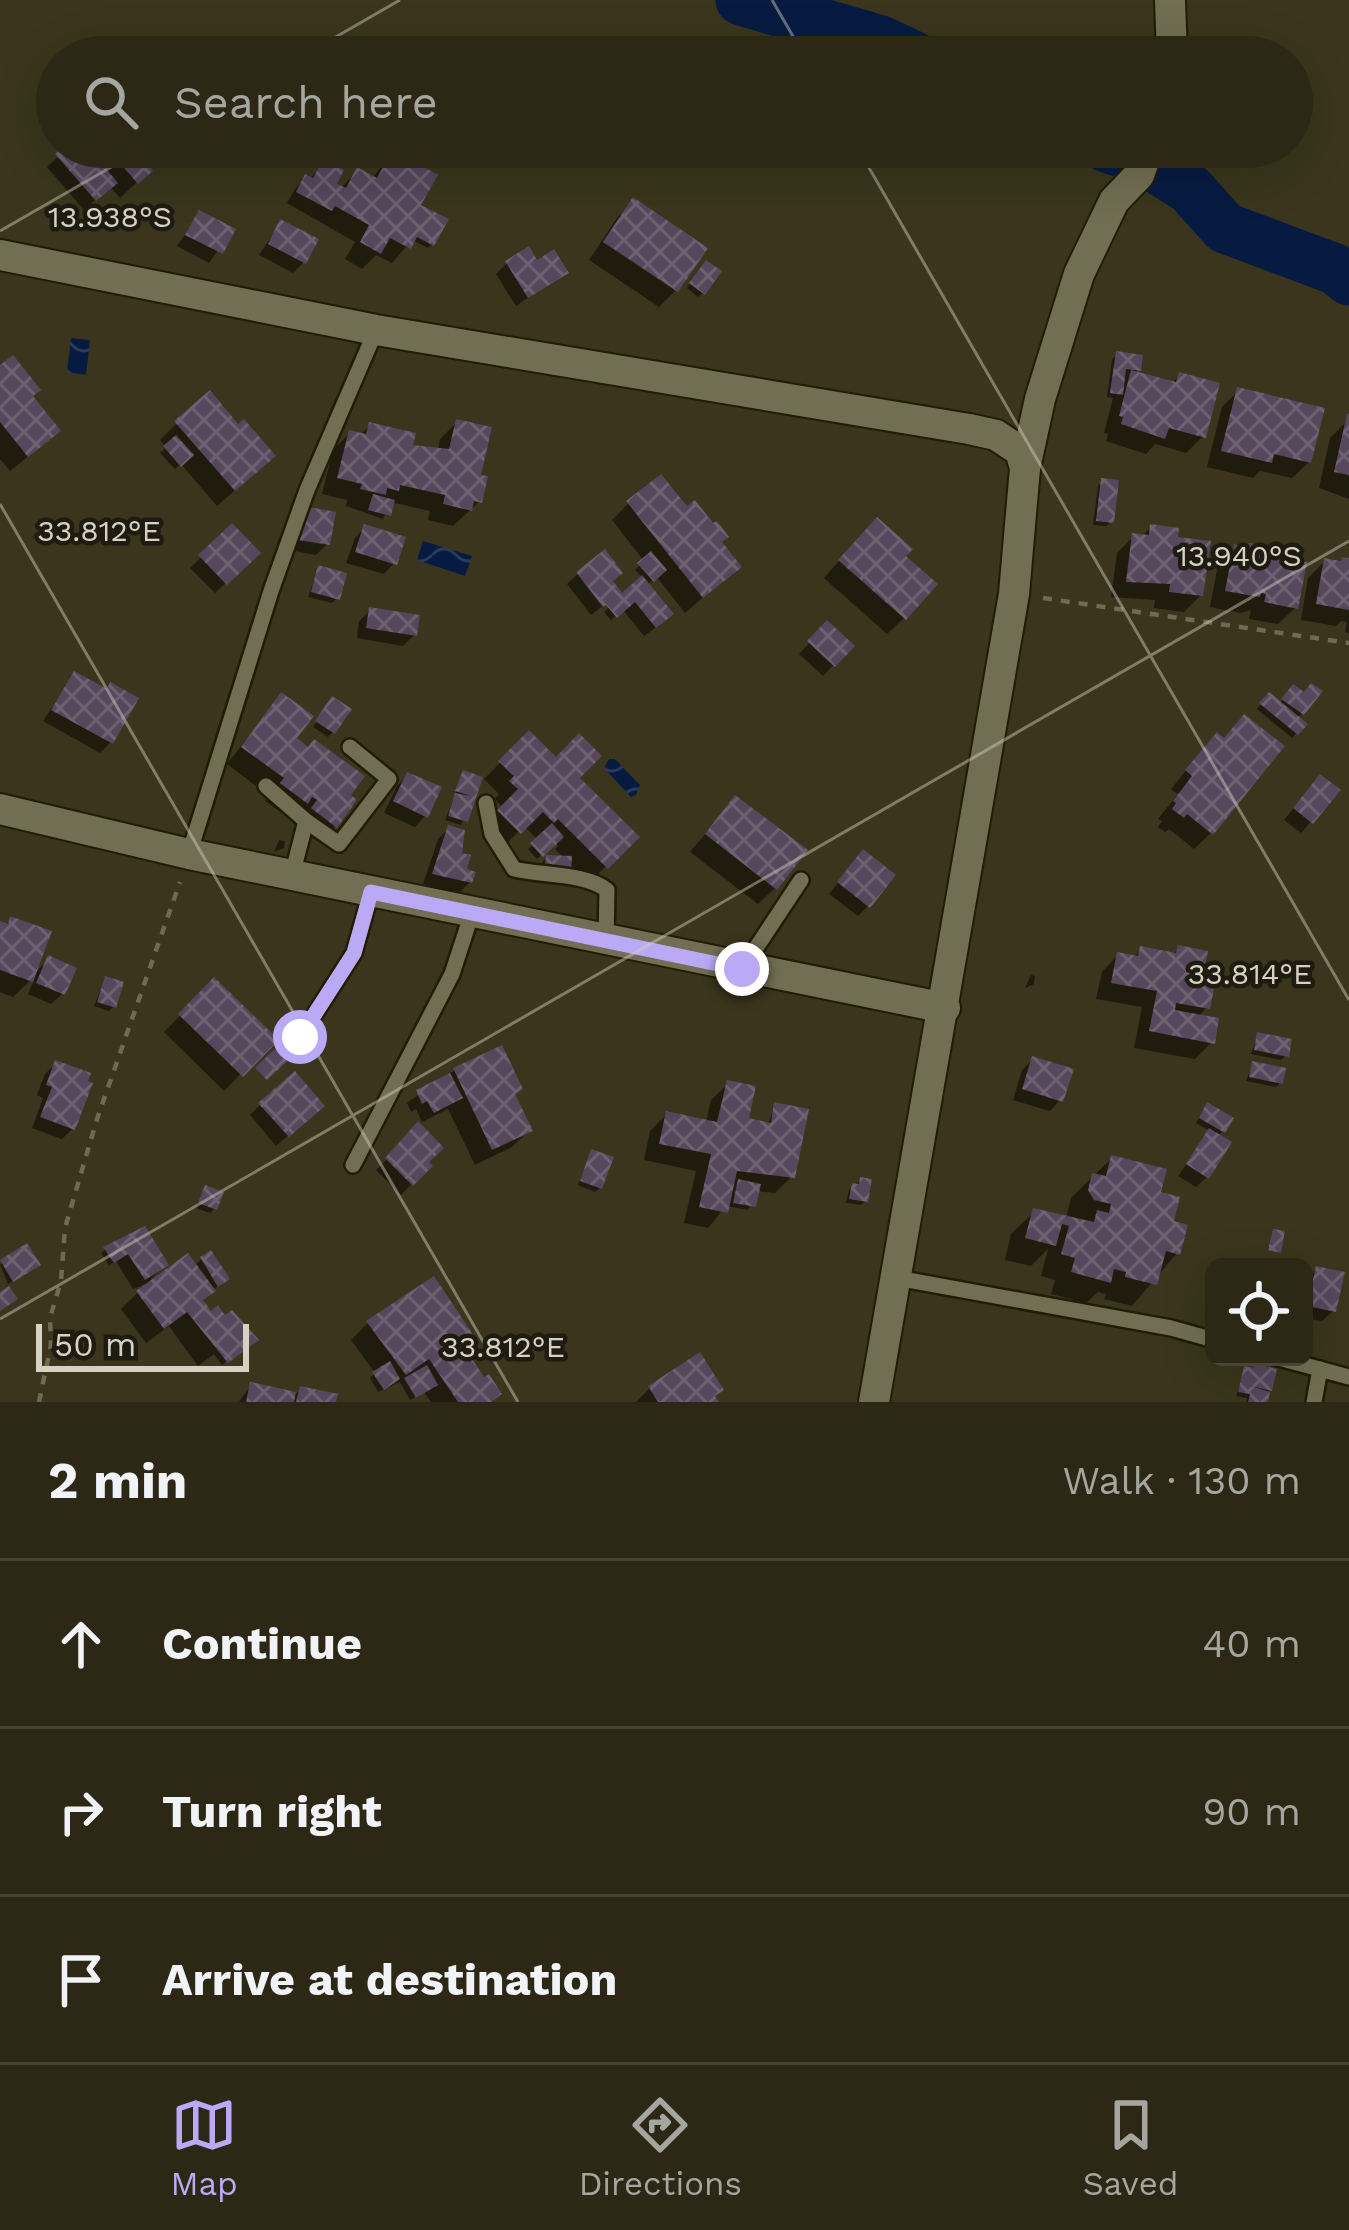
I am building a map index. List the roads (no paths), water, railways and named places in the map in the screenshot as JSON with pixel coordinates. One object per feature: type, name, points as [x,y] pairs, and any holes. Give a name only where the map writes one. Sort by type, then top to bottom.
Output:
[{"type":"street","points":[[1170,0],[1171,36]]},
{"type":"street","points":[[874,1402],[1014,594],[1025,468],[1040,399],[1078,274],[1114,201],[1142,168]]},
{"type":"street","points":[[0,255],[376,330],[969,429],[1010,442],[1020,451],[1025,468]]},
{"type":"street","points":[[0,809],[189,854],[945,1008]]},
{"type":"lane","points":[[189,854],[278,571],[307,490],[376,330]]},
{"type":"lane","points":[[266,786],[339,844],[388,779],[350,747]]},
{"type":"lane","points":[[486,802],[492,835],[514,869],[548,877],[593,879],[607,890],[606,940]]},
{"type":"lane","points":[[292,875],[306,821]]},
{"type":"lane","points":[[742,969],[801,880]]},
{"type":"lane","points":[[300,1037],[354,953],[371,892]]},
{"type":"lane","points":[[353,1165],[452,974],[472,913]]},
{"type":"lane","points":[[897,1278],[1205,1337]]},
{"type":"lane","points":[[1309,1366],[1349,1377]]},
{"type":"lane","points":[[1315,1402],[1320,1369]]},
{"type":"water","points":[[71,338],[90,340],[86,375],[67,372]]},
{"type":"water","points":[[423,541],[472,556],[465,576],[417,560]]},
{"type":"water","points":[[609,759],[615,759],[640,785],[636,795],[631,797],[604,768]]},
{"type":"waterway","points":[[741,0],[864,36]]},
{"type":"waterway","points":[[1157,168],[1190,189],[1225,228],[1335,269],[1349,280]]}]
